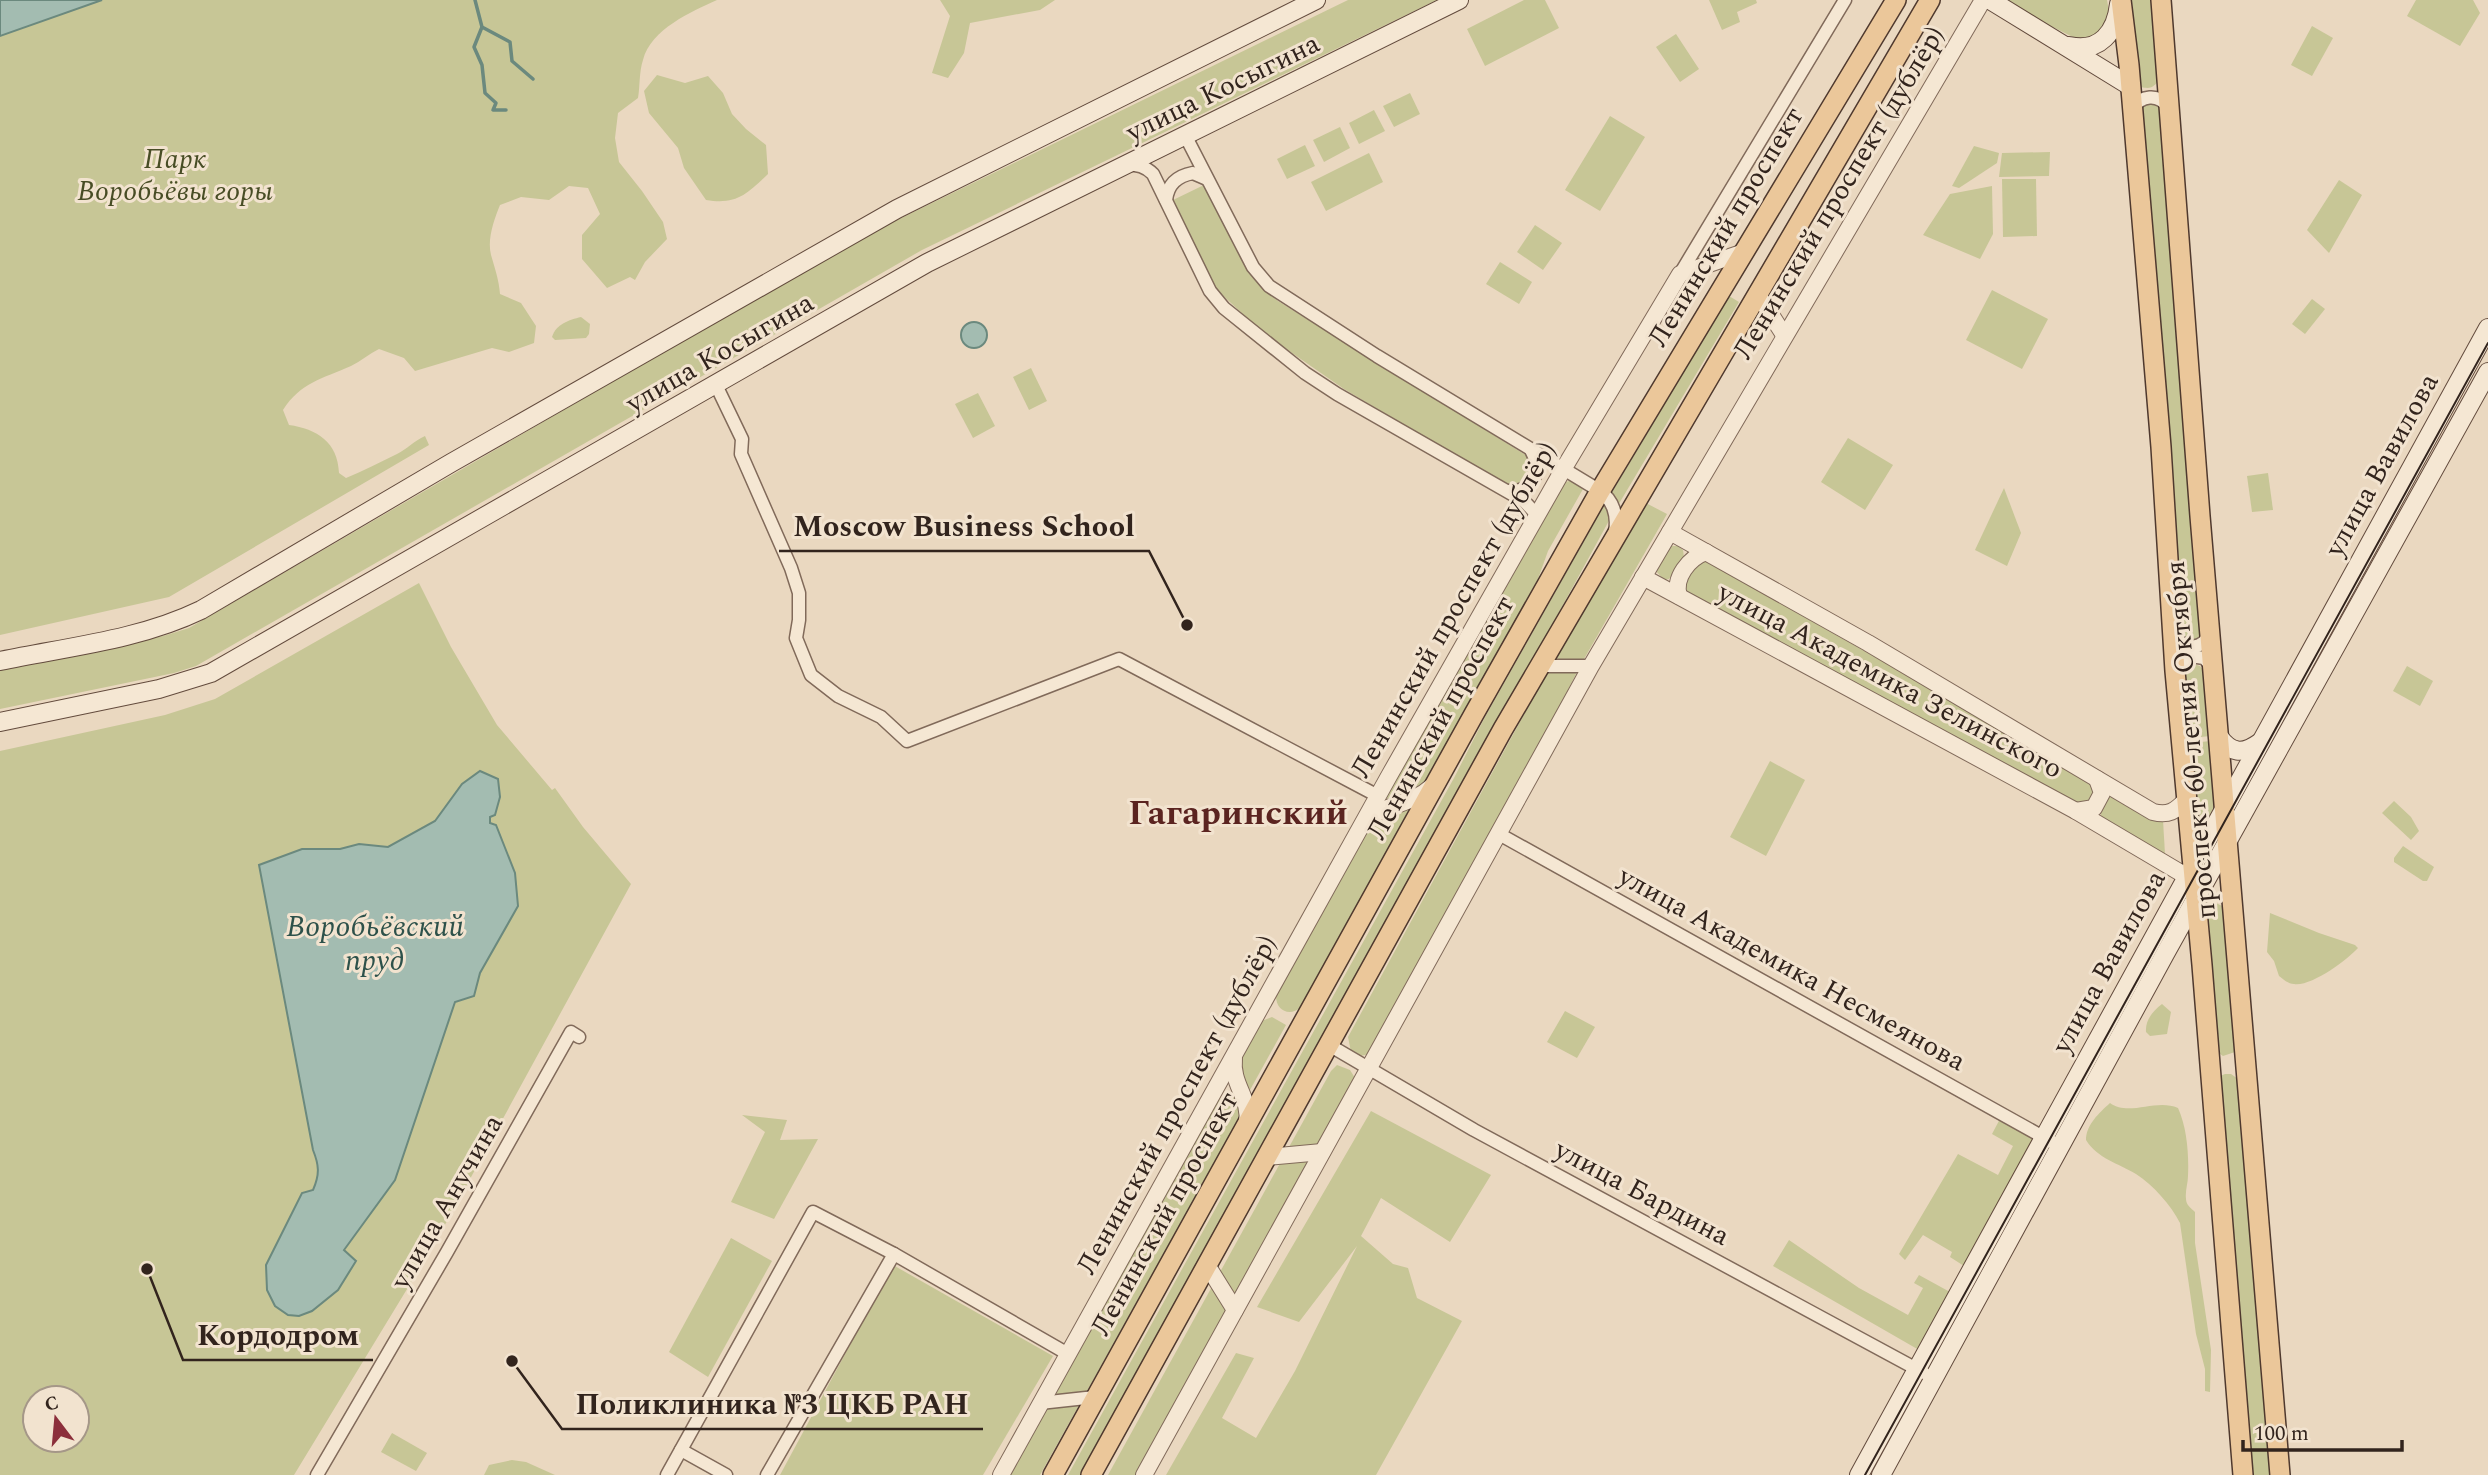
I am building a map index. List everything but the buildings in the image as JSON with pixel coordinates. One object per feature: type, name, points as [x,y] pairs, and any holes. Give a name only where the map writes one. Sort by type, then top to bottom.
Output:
[{"type":"main road","name":"улица Косыгина","points":[[0,661],[145,631],[176,622],[201,610],[451,463],[897,209],[1316,0]]},
{"type":"main road","name":"улица Косыгина","points":[[0,722],[159,689],[211,673],[927,263],[1459,0]]},
{"type":"main road","name":"Ленинский проспект","points":[[1053,1475],[1600,491],[1896,0]]},
{"type":"main road","points":[[1091,1475],[1539,666],[1930,0]]},
{"type":"main road","points":[[1990,0],[2130,86]]},
{"type":"main road","points":[[2063,44],[2083,48],[2101,42],[2115,24],[2120,0]]},
{"type":"main road","name":"проспект 60-летия Октября","points":[[2120,0],[2160,434],[2189,869],[2202,965],[2243,1475]]},
{"type":"main road","name":"проспект 60-летия Октября","points":[[2161,0],[2280,1475]]},
{"type":"main road","name":"улица Вавилова","points":[[1859,1475],[2488,328]]},
{"type":"main road","name":"улица Вавилова","points":[[1881,1475],[2163,958],[2488,372]]},
{"type":"main road","points":[[2219,737],[2231,750],[2238,752],[2259,743]]},
{"type":"main road","points":[[2163,958],[2180,948],[2188,947],[2195,950],[2202,965]]},
{"type":"street","name":"Ленинский проспект (дублёр)","points":[[1001,1475],[1363,822],[1537,515],[1845,0]]},
{"type":"street","name":"Ленинский проспект (дублёр)","points":[[1144,1475],[1591,666],[1983,0]]},
{"type":"street","points":[[2132,112],[2138,101],[2145,98],[2160,99],[2168,107]]},
{"type":"street","points":[[1185,135],[1253,267],[1269,286],[1377,356],[1600,491],[1612,504],[1615,535]]},
{"type":"street","points":[[1127,164],[1147,168],[1216,300],[1254,334],[1337,394],[1508,491],[1530,505],[1537,515]]},
{"type":"street","points":[[1166,200],[1170,185],[1175,180],[1193,173],[1208,179]]},
{"type":"street","points":[[1680,274],[1744,252]]},
{"type":"street","points":[[1757,293],[1784,335]]},
{"type":"street","points":[[716,385],[743,439],[741,454],[791,568],[799,593],[797,644],[811,674],[838,696],[881,717],[907,741],[1119,659],[1378,796]]},
{"type":"street","points":[[1508,491],[1521,491],[1532,481],[1538,465],[1531,450]]},
{"type":"street","name":"улица Академика Зелинского","points":[[1670,532],[1868,643],[2153,812],[2164,815],[2176,811],[2186,800]]},
{"type":"street","name":"улица Академика Зелинского","points":[[1679,596],[1678,581],[1690,561],[1706,552]]},
{"type":"street","name":"улица Академика Зелинского","points":[[1643,578],[2096,823],[2189,869]]},
{"type":"street","points":[[2173,635],[2179,643],[2189,647],[2203,644],[2210,633]]},
{"type":"street","points":[[2175,671],[2179,664],[2190,656],[2204,658],[2213,668]]},
{"type":"street","points":[[1539,666],[1591,666]]},
{"type":"street","name":"улица Академика Зелинского","points":[[2076,811],[2094,808],[2102,793],[2097,779]]},
{"type":"street","points":[[1363,822],[1376,813],[1421,796],[1436,783]]},
{"type":"street","points":[[2096,823],[2095,809],[2106,791],[2115,789]]},
{"type":"street","name":"улица Академика Несмеянова","points":[[1499,834],[2061,1147]]},
{"type":"street","name":"улица Анучина","points":[[317,1475],[571,1032],[579,1037]]},
{"type":"street","name":"улица Бардина","points":[[1329,1045],[1474,1130],[1934,1378]]},
{"type":"street","points":[[1234,1056],[1233,1075],[1248,1108],[1247,1123]]},
{"type":"street","points":[[1268,1157],[1322,1152]]},
{"type":"street","points":[[667,1475],[813,1212],[894,1254],[1068,1354]]},
{"type":"street","points":[[767,1475],[894,1254]]},
{"type":"street","points":[[1207,1265],[1235,1310]]},
{"type":"street","points":[[1040,1403],[1096,1397]]},
{"type":"street","points":[[681,1450],[726,1475]]},
{"type":"green space","name":"Парк Воробьёвы горы","points":[[102,0],[717,0],[673,23],[654,39],[647,49],[642,65],[638,98],[618,113],[615,138],[619,162],[663,222],[667,239],[645,262],[635,280],[630,277],[607,288],[582,259],[582,235],[600,214],[588,188],[569,186],[549,200],[521,197],[500,205],[493,223],[490,243],[500,294],[521,303],[536,326],[534,343],[509,352],[492,348],[415,371],[404,358],[379,349],[351,366],[305,387],[283,410],[289,425],[317,434],[330,445],[338,462],[339,473],[346,478],[397,454],[425,436],[429,445],[169,597],[0,635],[0,36]]},
{"type":"green space","points":[[940,0],[1055,0],[1040,10],[970,23],[964,53],[948,78],[932,73],[950,16]]},
{"type":"green space","points":[[1348,0],[1437,0],[922,250],[196,666],[174,673],[0,709],[0,670],[163,636],[189,628],[854,241]]},
{"type":"green space","points":[[1524,0],[1545,0],[1559,28],[1485,66],[1467,29]]},
{"type":"green space","points":[[1709,0],[1756,0],[1757,3],[1737,12],[1740,22],[1722,30]]},
{"type":"green space","points":[[1998,0],[2107,0],[2110,17],[2103,31],[2081,41]]},
{"type":"green space","points":[[2132,0],[2154,0],[2158,81],[2149,88],[2141,87],[2138,82]]},
{"type":"green space","points":[[2416,0],[2473,0],[2480,13],[2460,46],[2407,16]]},
{"type":"green space","points":[[2312,26],[2333,38],[2312,76],[2291,65]]},
{"type":"green space","points":[[1676,34],[1699,69],[1680,82],[1656,47]]},
{"type":"green space","points":[[657,75],[685,83],[708,76],[723,93],[732,114],[766,145],[768,174],[754,187],[734,199],[706,200],[684,168],[678,148],[649,113],[644,91]]},
{"type":"green space","points":[[1410,93],[1420,114],[1394,127],[1383,106]]},
{"type":"green space","points":[[2156,103],[2161,112],[2203,635],[2199,643],[2183,639],[2182,635],[2140,108],[2145,104]]},
{"type":"green space","points":[[1374,110],[1385,131],[1359,144],[1349,123]]},
{"type":"green space","points":[[1610,116],[1645,137],[1600,211],[1565,190]]},
{"type":"green space","points":[[1340,127],[1350,148],[1324,162],[1313,140]]},
{"type":"green space","points":[[1305,145],[1315,166],[1287,179],[1277,159]]},
{"type":"green space","points":[[1974,146],[1999,153],[1997,163],[1959,188],[1952,186]]},
{"type":"green space","points":[[2050,152],[2049,176],[1999,177],[2002,153]]},
{"type":"green space","points":[[1369,153],[1383,182],[1326,211],[1311,182]]},
{"type":"green space","points":[[2002,179],[2036,179],[2037,236],[2003,237]]},
{"type":"green space","points":[[2339,180],[2362,195],[2329,253],[2307,230]]},
{"type":"green space","points":[[1204,185],[1245,264],[1260,286],[1278,301],[1532,459],[1534,468],[1524,485],[1514,490],[1344,389],[1263,333],[1216,289],[1171,201]]},
{"type":"green space","points":[[1992,186],[1993,234],[1980,259],[1923,235],[1950,194]]},
{"type":"green space","points":[[1535,225],[1562,243],[1543,270],[1517,252]]},
{"type":"green space","points":[[1500,262],[1532,282],[1519,304],[1486,284]]},
{"type":"green space","points":[[1992,290],[2048,319],[2022,369],[1966,340]]},
{"type":"green space","points":[[1729,296],[1739,302],[1617,507],[1611,494]]},
{"type":"green space","points":[[2312,299],[2325,309],[2305,334],[2292,324]]},
{"type":"green space","points":[[581,317],[590,324],[586,338],[555,340],[552,337],[560,326]]},
{"type":"green space","points":[[1031,368],[1047,401],[1029,410],[1013,377]]},
{"type":"green space","points":[[978,393],[995,426],[973,438],[955,404]]},
{"type":"green space","points":[[1848,438],[1893,465],[1865,510],[1821,482]]},
{"type":"green space","points":[[2268,473],[2273,510],[2252,512],[2247,476]]},
{"type":"green space","points":[[1572,480],[1583,486],[1583,489],[1548,551],[1538,579],[1422,789],[1382,800],[1563,483]]},
{"type":"green space","points":[[2004,488],[2021,533],[2007,566],[1975,550]]},
{"type":"green space","points":[[1606,502],[1611,517],[1429,850],[1081,1475],[1068,1475],[1454,778],[1485,717]]},
{"type":"green space","points":[[1644,502],[1667,514],[1584,659],[1554,661]]},
{"type":"green space","points":[[1669,546],[1678,546],[1683,550],[1684,557],[1669,579],[1664,580],[1655,570]]},
{"type":"green space","points":[[1696,560],[1704,560],[2095,782],[2099,790],[2089,807],[2077,809],[1681,591]]},
{"type":"green space","points":[[419,583],[451,647],[497,725],[552,790],[555,788],[583,827],[631,884],[435,1243],[294,1475],[0,1475],[0,751],[165,715],[215,699]]},
{"type":"green space","points":[[2194,664],[2205,672],[2211,736],[2189,738],[2183,675],[2185,670]]},
{"type":"green space","points":[[2407,666],[2433,681],[2420,706],[2393,691]]},
{"type":"green space","points":[[1552,671],[1577,672],[1523,779],[1370,1054],[1360,1056],[1351,1052],[1348,1037],[1546,674]]},
{"type":"green space","points":[[2211,741],[2216,808],[2210,817],[2204,818],[2196,813],[2190,743]]},
{"type":"green space","points":[[1770,761],[1805,780],[1766,856],[1730,837]]},
{"type":"green space","points":[[2109,794],[2163,820],[2165,854],[2101,820],[2101,809]]},
{"type":"green space","points":[[2394,801],[2411,817],[2419,831],[2411,840],[2382,813]]},
{"type":"green space","points":[[1410,808],[1301,1007],[1292,1012],[1284,1011],[1278,1005],[1276,996],[1377,815]]},
{"type":"green space","points":[[2403,846],[2434,867],[2427,881],[2394,862]]},
{"type":"green space","points":[[2214,902],[2222,906],[2227,915],[2235,1052],[2223,1056],[2216,1051],[2206,910]]},
{"type":"green space","points":[[2270,913],[2358,948],[2319,977],[2301,984],[2290,983],[2279,976],[2274,961],[2267,952]]},
{"type":"green space","points":[[2162,1004],[2171,1012],[2167,1034],[2150,1036],[2146,1032],[2148,1020]]},
{"type":"green space","points":[[1565,1011],[1595,1027],[1577,1058],[1547,1042]]},
{"type":"green space","points":[[1272,1017],[1286,1025],[1250,1090],[1235,1065],[1259,1022]]},
{"type":"green space","points":[[1337,1065],[1350,1070],[1355,1078],[1139,1475],[1108,1475],[1331,1071]]},
{"type":"green space","points":[[2231,1074],[2238,1079],[2270,1475],[2248,1475],[2218,1077]]},
{"type":"green space","points":[[1225,1095],[1234,1095],[1244,1110],[1040,1475],[1010,1475],[1218,1101]]},
{"type":"green space","points":[[2110,1103],[2126,1108],[2170,1105],[2178,1108],[2181,1116],[2188,1150],[2186,1201],[2195,1212],[2195,1243],[2211,1350],[2210,1392],[2205,1391],[2205,1369],[2196,1334],[2180,1223],[2167,1202],[2149,1184],[2102,1156],[2086,1140],[2091,1124]]},
{"type":"green space","points":[[1371,1111],[1491,1175],[1450,1242],[1381,1198],[1361,1236],[1393,1264],[1408,1268],[1417,1298],[1462,1321],[1376,1475],[1166,1475],[1236,1353],[1254,1358],[1222,1418],[1256,1438],[1295,1371],[1357,1246],[1299,1322],[1257,1307]]},
{"type":"green space","points":[[742,1115],[787,1120],[780,1140],[818,1139],[774,1219],[731,1202],[765,1132]]},
{"type":"green space","points":[[2001,1117],[2035,1135],[1964,1266],[1950,1257],[1952,1252],[1923,1235],[1905,1260],[1899,1254],[1958,1154],[1998,1175],[2013,1146],[1992,1134]]},
{"type":"green space","points":[[731,1238],[772,1261],[708,1377],[669,1352]]},
{"type":"green space","points":[[1789,1240],[1859,1288],[1908,1315],[1923,1288],[1914,1283],[1919,1275],[1950,1292],[1919,1350],[1773,1266]]},
{"type":"green space","points":[[893,1265],[1053,1356],[983,1475],[780,1475]]},
{"type":"green space","points":[[392,1433],[427,1453],[416,1471],[381,1452]]},
{"type":"green space","points":[[512,1460],[526,1462],[555,1475],[484,1475],[489,1465]]},
{"type":"water","points":[[0,0],[102,0],[0,36]]},
{"type":"water","points":[[974,322],[983,326],[987,335],[983,344],[974,348],[965,344],[961,335],[965,326]]},
{"type":"water","name":"Воробьёвский пруд","points":[[480,771],[498,779],[500,797],[495,815],[490,817],[490,823],[496,825],[515,873],[518,906],[480,973],[474,996],[455,1002],[395,1180],[344,1250],[356,1261],[338,1290],[312,1311],[299,1316],[288,1315],[275,1306],[267,1290],[266,1265],[302,1193],[313,1190],[318,1170],[259,865],[302,849],[340,849],[359,844],[388,847],[435,821],[462,784]]},
{"type":"waterway","points":[[475,0],[482,27],[510,42],[512,61],[533,79]]},
{"type":"waterway","points":[[482,27],[474,47],[482,65],[485,93],[496,103],[493,110],[506,110]]},
{"type":"tram line","points":[[1865,1475],[2488,343]]},
{"type":"place","name":"Moscow Business School","points":[[1187,625]]},
{"type":"place","name":"Кордодром","points":[[147,1269]]},
{"type":"place","name":"Поликлиника №3 ЦКБ РАН","points":[[512,1361]]},
{"type":"district","name":"Гагаринский","points":[[1238,813]]}]
